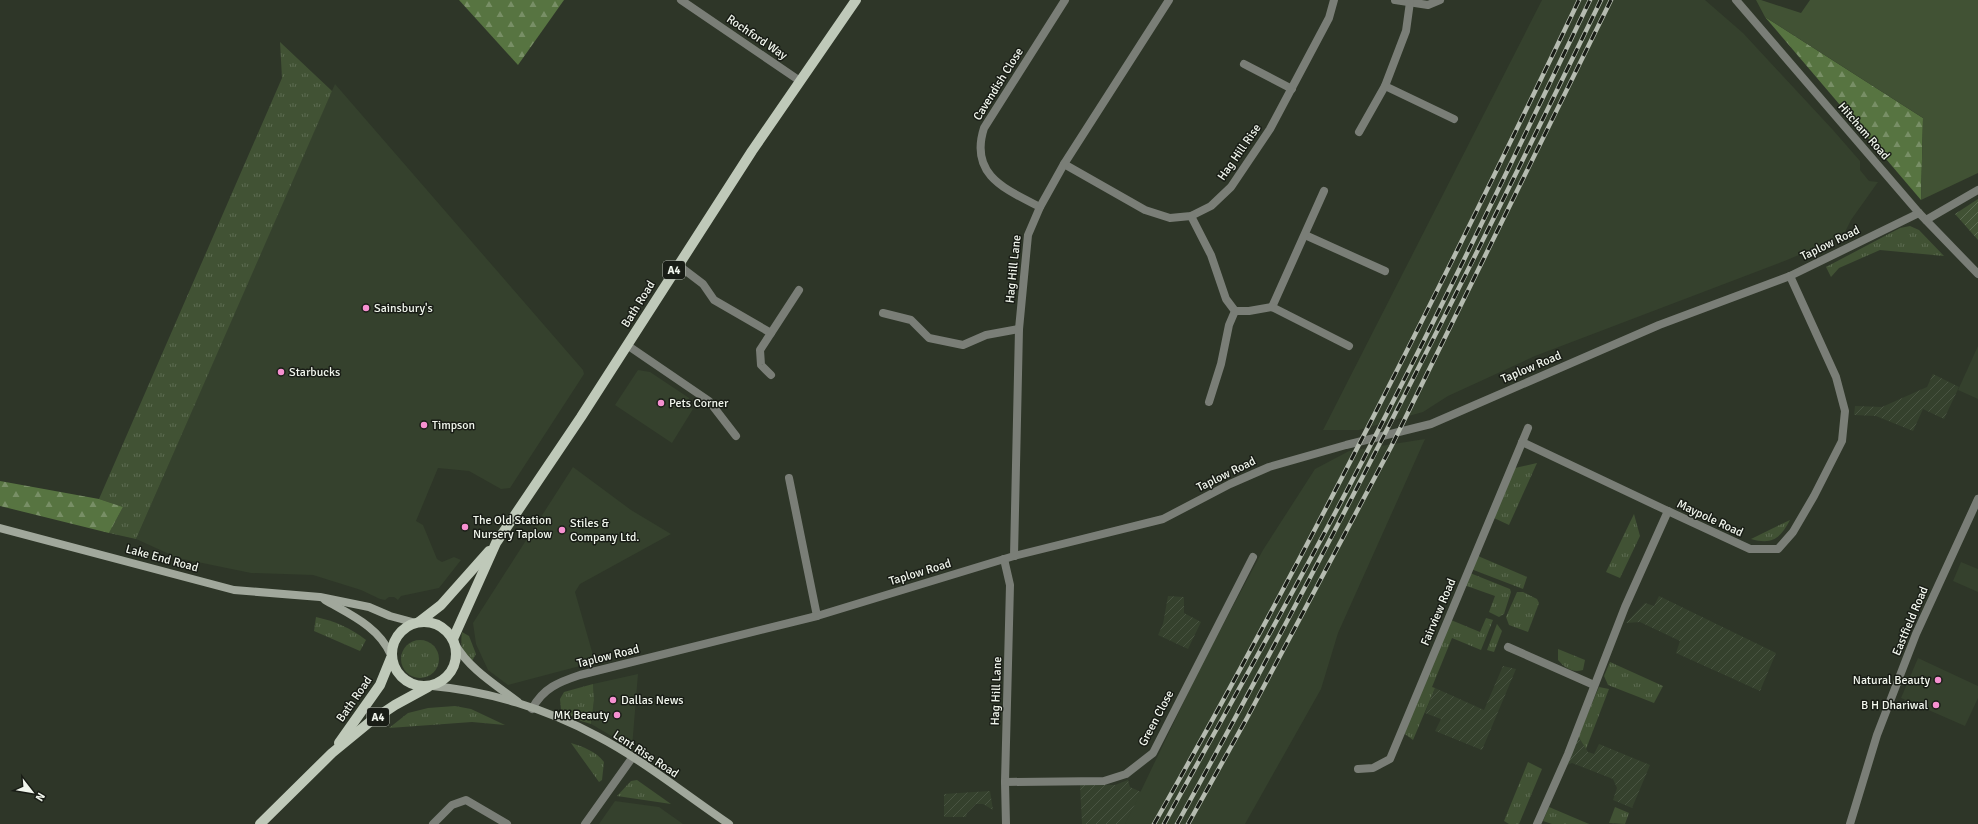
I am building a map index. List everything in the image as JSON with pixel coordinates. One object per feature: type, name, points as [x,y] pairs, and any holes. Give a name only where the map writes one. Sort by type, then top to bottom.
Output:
[{"type":"main road","name":"Bath Road","points":[[417,622],[441,605],[496,543],[678,265],[800,81],[856,0]]},
{"type":"main road","name":"Lake End Road","points":[[0,528],[234,590],[320,597],[369,607],[390,616],[417,622]]},
{"type":"main road","name":"Bath Road","points":[[454,642],[496,543]]},
{"type":"main road","name":"Lake End Road","points":[[320,597],[372,629],[384,641],[391,657]]},
{"type":"main road","points":[[417,622],[429,622],[439,625],[446,631],[454,642],[456,660],[453,669],[442,682],[430,686],[412,685],[404,680],[398,673],[391,657],[393,644],[398,634],[406,627],[417,622]]},
{"type":"main road","name":"Lent Rise Road","points":[[454,642],[465,659],[474,668],[522,704],[598,736],[729,824]]},
{"type":"main road","name":"Bath Road","points":[[332,753],[380,685],[391,657]]},
{"type":"main road","name":"Bath Road","points":[[260,824],[332,753],[389,709],[430,686]]},
{"type":"main road","name":"Lent Rise Road","points":[[430,686],[462,689],[522,704]]},
{"type":"street","name":"Rochford Way","points":[[681,0],[800,81]]},
{"type":"street","name":"Cavendish Close","points":[[1040,207],[1009,192],[988,173],[981,156],[982,136],[984,128],[1065,0]]},
{"type":"street","name":"Hag Hill Lane","points":[[1014,556],[1019,329],[1028,235],[1040,207],[1064,164],[1169,0]]},
{"type":"street","name":"Hag Hill Rise","points":[[1064,164],[1145,210],[1170,218],[1192,216],[1211,206],[1230,187],[1270,130],[1329,18],[1334,0]]},
{"type":"street","points":[[1395,0],[1428,5],[1440,0]]},
{"type":"street","name":"Hitcham Road","points":[[1736,0],[1919,213],[1978,274]]},
{"type":"street","points":[[1359,132],[1385,86],[1406,31],[1410,2]]},
{"type":"street","points":[[1244,64],[1292,89]]},
{"type":"street","points":[[1385,86],[1454,119]]},
{"type":"street","points":[[1926,220],[1978,190]]},
{"type":"street","points":[[1272,307],[1324,191]]},
{"type":"street","name":"Taplow Road","points":[[532,709],[538,698],[549,688],[580,674],[817,616],[1014,556],[1163,519],[1230,484],[1269,467],[1346,445],[1431,424],[1659,325],[1790,276],[1919,213]]},
{"type":"street","points":[[1192,216],[1211,256],[1226,299],[1235,311]]},
{"type":"street","points":[[1305,235],[1385,271]]},
{"type":"street","points":[[678,265],[703,284],[714,300],[771,333]]},
{"type":"street","name":"Maypole Road","points":[[1537,824],[1568,754],[1594,684],[1668,510],[1750,549],[1778,550],[1793,532],[1814,496],[1842,441],[1845,411],[1836,377],[1790,276]]},
{"type":"street","points":[[771,375],[760,365],[760,350],[799,290]]},
{"type":"street","points":[[1235,311],[1249,311],[1272,307],[1349,346]]},
{"type":"street","points":[[1209,402],[1221,364],[1229,325],[1235,311]]},
{"type":"street","points":[[883,313],[911,320],[929,338],[963,346],[986,335],[1019,329]]},
{"type":"street","points":[[627,345],[709,401],[736,436]]},
{"type":"street","name":"Fairview Road","points":[[1358,769],[1373,768],[1390,759],[1528,428]]},
{"type":"street","points":[[1522,442],[1668,510]]},
{"type":"street","points":[[789,478],[817,616]]},
{"type":"street","name":"Eastfield Road","points":[[1850,824],[1877,735],[1916,634],[1978,499]]},
{"type":"street","name":"Green Close","points":[[1005,782],[1104,781],[1126,774],[1152,753],[1253,557]]},
{"type":"street","name":"Hag Hill Lane","points":[[1004,559],[1010,585],[1005,782],[1006,824]]},
{"type":"street","points":[[1508,647],[1594,684]]},
{"type":"street","points":[[585,824],[632,758]]},
{"type":"street","points":[[433,824],[452,805],[466,800],[507,824]]},
{"type":"shaded area","points":[[1542,0],[1705,0],[1743,33],[1833,130],[1860,161],[1860,170],[1869,181],[1878,182],[1851,220],[1843,236],[1787,260],[1535,356],[1448,396],[1423,412],[1359,430],[1323,430]]},
{"type":"shaded area","points":[[335,84],[583,370],[584,374],[510,488],[501,489],[469,471],[438,468],[416,521],[423,525],[437,559],[442,562],[454,557],[461,560],[439,588],[401,596],[398,600],[394,597],[389,597],[385,600],[380,599],[361,590],[313,575],[251,573],[178,558],[136,539]]},
{"type":"shaded area","points":[[1978,346],[1978,399],[1958,390]]},
{"type":"shaded area","points":[[638,370],[650,372],[689,398],[690,407],[693,409],[672,443],[615,405]]},
{"type":"shaded area","points":[[1933,374],[1959,387],[1944,419],[1923,409],[1913,431],[1876,416],[1854,415],[1855,406],[1882,407],[1927,387]]},
{"type":"shaded area","points":[[1425,439],[1338,633],[1321,689],[1245,824],[1125,824],[1202,664],[1263,550],[1315,469],[1349,451]]},
{"type":"shaded area","points":[[573,467],[631,510],[671,534],[580,584],[575,592],[595,662],[508,685],[488,670],[476,644],[473,623]]},
{"type":"shaded area","points":[[1961,562],[1978,569],[1978,592],[1953,581]]},
{"type":"shaded area","points":[[1168,596],[1184,597],[1184,613],[1201,622],[1188,649],[1158,635],[1163,624]]},
{"type":"shaded area","points":[[1659,596],[1776,653],[1760,691],[1676,653],[1680,641],[1640,622],[1626,623],[1645,603],[1654,606]]},
{"type":"shaded area","points":[[1918,658],[1978,686],[1978,698],[1965,726],[1901,698]]},
{"type":"shaded area","points":[[1503,666],[1516,669],[1482,750],[1435,731],[1441,719],[1425,713],[1435,688],[1484,710]]},
{"type":"shaded area","points":[[638,674],[632,748],[591,724],[594,700],[593,684]]},
{"type":"shaded area","points":[[1578,736],[1588,752],[1594,754],[1599,744],[1650,765],[1632,808],[1613,800],[1617,788],[1613,779],[1572,763],[1567,765]]},
{"type":"shaded area","points":[[1128,780],[1130,787],[1141,792],[1125,824],[1082,824],[1080,784],[1115,785]]},
{"type":"shaded area","points":[[990,791],[993,810],[983,804],[976,804],[967,813],[966,817],[944,817],[944,794]]},
{"type":"shaded area","points":[[615,801],[659,807],[683,824],[599,824]]},
{"type":"green space","points":[[459,0],[564,0],[518,65]]},
{"type":"green space","points":[[1756,0],[1761,0],[1801,13],[1810,0],[1978,0],[1978,173],[1921,200],[1923,118],[1765,17]]},
{"type":"green space","points":[[1765,17],[1923,118],[1921,200]]},
{"type":"green space","points":[[280,42],[332,91],[136,539],[109,533],[123,507],[99,499],[282,78]]},
{"type":"green space","points":[[1978,199],[1978,240],[1955,214]]},
{"type":"green space","points":[[1910,226],[1919,230],[1944,256],[1880,250],[1839,268],[1831,277],[1826,267],[1900,228]]},
{"type":"green space","points":[[1537,463],[1509,525],[1494,518],[1515,468]]},
{"type":"green space","points":[[0,481],[99,499],[123,507],[109,533],[0,506]]},
{"type":"green space","points":[[1634,514],[1640,536],[1620,578],[1606,572]]},
{"type":"green space","points":[[1790,520],[1783,532],[1775,539],[1770,541],[1758,541],[1751,539]]},
{"type":"green space","points":[[1478,556],[1527,577],[1523,589],[1471,569]]},
{"type":"green space","points":[[1470,573],[1510,589],[1511,592],[1504,614],[1499,617],[1489,612],[1495,596],[1464,585]]},
{"type":"green space","points":[[1517,592],[1523,592],[1537,599],[1539,603],[1528,632],[1509,625],[1506,617]]},
{"type":"green space","points":[[316,617],[342,626],[366,640],[360,651],[314,631]]},
{"type":"green space","points":[[1486,618],[1493,620],[1481,650],[1452,638],[1432,687],[1435,688],[1413,740],[1405,734],[1404,729],[1451,620],[1480,632]]},
{"type":"green space","points":[[1497,624],[1502,631],[1494,652],[1487,650]]},
{"type":"green space","points":[[462,632],[469,636],[476,654],[471,663],[462,649]]},
{"type":"green space","points":[[416,640],[424,640],[434,645],[438,652],[438,666],[434,673],[424,678],[416,678],[406,673],[404,670],[401,663],[401,655],[406,645],[409,643]]},
{"type":"green space","points":[[1558,649],[1585,660],[1583,670],[1575,671],[1563,665],[1558,660]]},
{"type":"green space","points":[[1610,662],[1663,686],[1654,703],[1608,685],[1604,676]]},
{"type":"green space","points":[[593,684],[594,700],[591,724],[581,721],[561,710],[560,699],[564,692]]},
{"type":"green space","points":[[1599,687],[1609,689],[1586,749],[1578,736]]},
{"type":"green space","points":[[455,706],[471,709],[505,725],[472,722],[389,728],[408,713],[428,708]]},
{"type":"green space","points":[[571,743],[593,752],[601,758],[604,762],[602,780],[599,782]]},
{"type":"green space","points":[[1528,762],[1542,769],[1519,824],[1509,824],[1504,821]]},
{"type":"green space","points":[[637,780],[671,804],[617,796],[631,781]]},
{"type":"green space","points":[[1549,807],[1589,824],[1552,824],[1543,821]]},
{"type":"green space","points":[[1615,807],[1629,813],[1625,824],[1609,823]]},
{"type":"railway","points":[[1154,824],[1211,723],[1374,416],[1478,209],[1579,0]]},
{"type":"railway","points":[[1164,824],[1361,465],[1461,266],[1590,0]]},
{"type":"railway","points":[[1177,824],[1288,620],[1395,415],[1601,0]]},
{"type":"railway","points":[[1188,824],[1247,718],[1391,447],[1611,0]]},
{"type":"place","name":"Sainsbury's","points":[[366,308]]},
{"type":"place","name":"Starbucks","points":[[281,372]]},
{"type":"place","name":"Pets Corner","points":[[661,403]]},
{"type":"place","name":"Timpson","points":[[424,425]]},
{"type":"place","name":"The Old Station Nursery Taplow","points":[[465,527]]},
{"type":"place","name":"Stiles & Company Ltd.","points":[[562,530]]},
{"type":"place","name":"Natural Beauty","points":[[1938,680]]},
{"type":"place","name":"Dallas News","points":[[613,700]]},
{"type":"place","name":"B H Dhariwal","points":[[1936,705]]},
{"type":"place","name":"MK Beauty","points":[[617,715]]}]
